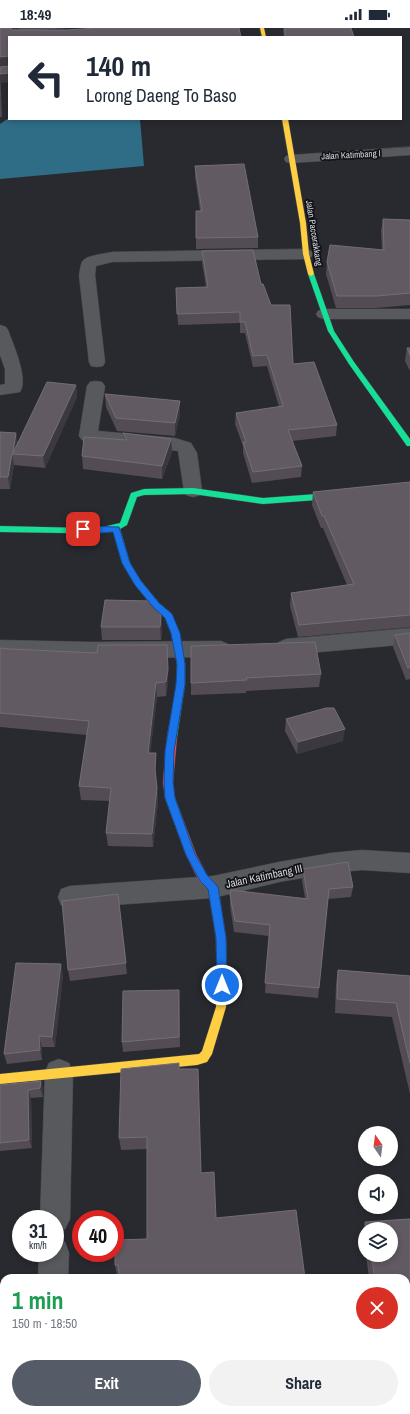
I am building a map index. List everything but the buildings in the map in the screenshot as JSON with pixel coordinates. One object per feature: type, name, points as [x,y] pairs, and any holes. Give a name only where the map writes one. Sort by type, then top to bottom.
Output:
[{"type":"street","name":"Jalan Paccerakkang","points":[[285,120],[303,223],[306,254],[324,314],[331,331],[351,363],[410,444]]},
{"type":"street","name":"Jalan Katimbang I","points":[[292,158],[410,151]]},
{"type":"street","points":[[97,362],[87,275],[89,263],[93,260],[112,257],[306,254]]},
{"type":"street","points":[[324,314],[410,314]]},
{"type":"street","points":[[0,330],[14,369],[14,388],[0,390]]},
{"type":"street","points":[[96,386],[88,436],[175,444],[185,447],[188,453],[193,491]]},
{"type":"street","points":[[0,529],[83,529],[101,531],[116,529],[122,526],[134,495],[144,492],[193,491],[263,501],[354,493]]},
{"type":"street","points":[[0,1079],[59,1072],[190,1061],[203,1058],[207,1054],[221,1006],[221,938],[213,887],[203,878],[191,855],[170,798],[168,782],[170,751],[180,684],[181,664],[179,650],[169,616],[156,606],[126,563],[116,529]]},
{"type":"street","points":[[265,648],[296,647],[410,636]]},
{"type":"street","points":[[0,648],[92,650],[241,648]]},
{"type":"street","name":"Jalan Katimbang III","points":[[70,897],[213,887],[279,872],[331,863],[362,860],[410,863]]},
{"type":"street","points":[[55,1210],[59,1072]]},
{"type":"street","points":[[53,1274],[54,1262]]},
{"type":"water","points":[[8,119],[8,120],[140,120],[144,166],[0,179],[0,124]]},
{"type":"traffic: fast","points":[[311,274],[331,331],[351,363],[410,444]]},
{"type":"traffic: fast","points":[[0,529],[85,531],[116,528],[123,525],[134,495],[144,492],[193,491],[263,501],[344,495]]},
{"type":"traffic: fast","points":[[116,529],[126,563],[138,583],[156,605],[169,616],[175,633],[181,664],[181,684],[172,737]]},
{"type":"traffic: slow","points":[[262,28],[264,36]]},
{"type":"traffic: slow","points":[[285,120],[303,223],[306,254],[311,274]]},
{"type":"traffic: slow","points":[[0,1079],[197,1060],[203,1058],[207,1054],[221,1007],[222,974]]},
{"type":"traffic: jam","points":[[172,737],[168,782],[170,798],[191,855],[203,878],[213,887],[221,938],[222,974]]},
{"type":"route","points":[[83,529],[101,531],[116,529],[126,563],[138,583],[156,606],[169,616],[175,633],[181,664],[180,684],[170,751],[168,782],[170,798],[191,855],[203,878],[213,887],[221,938],[222,985]]}]
